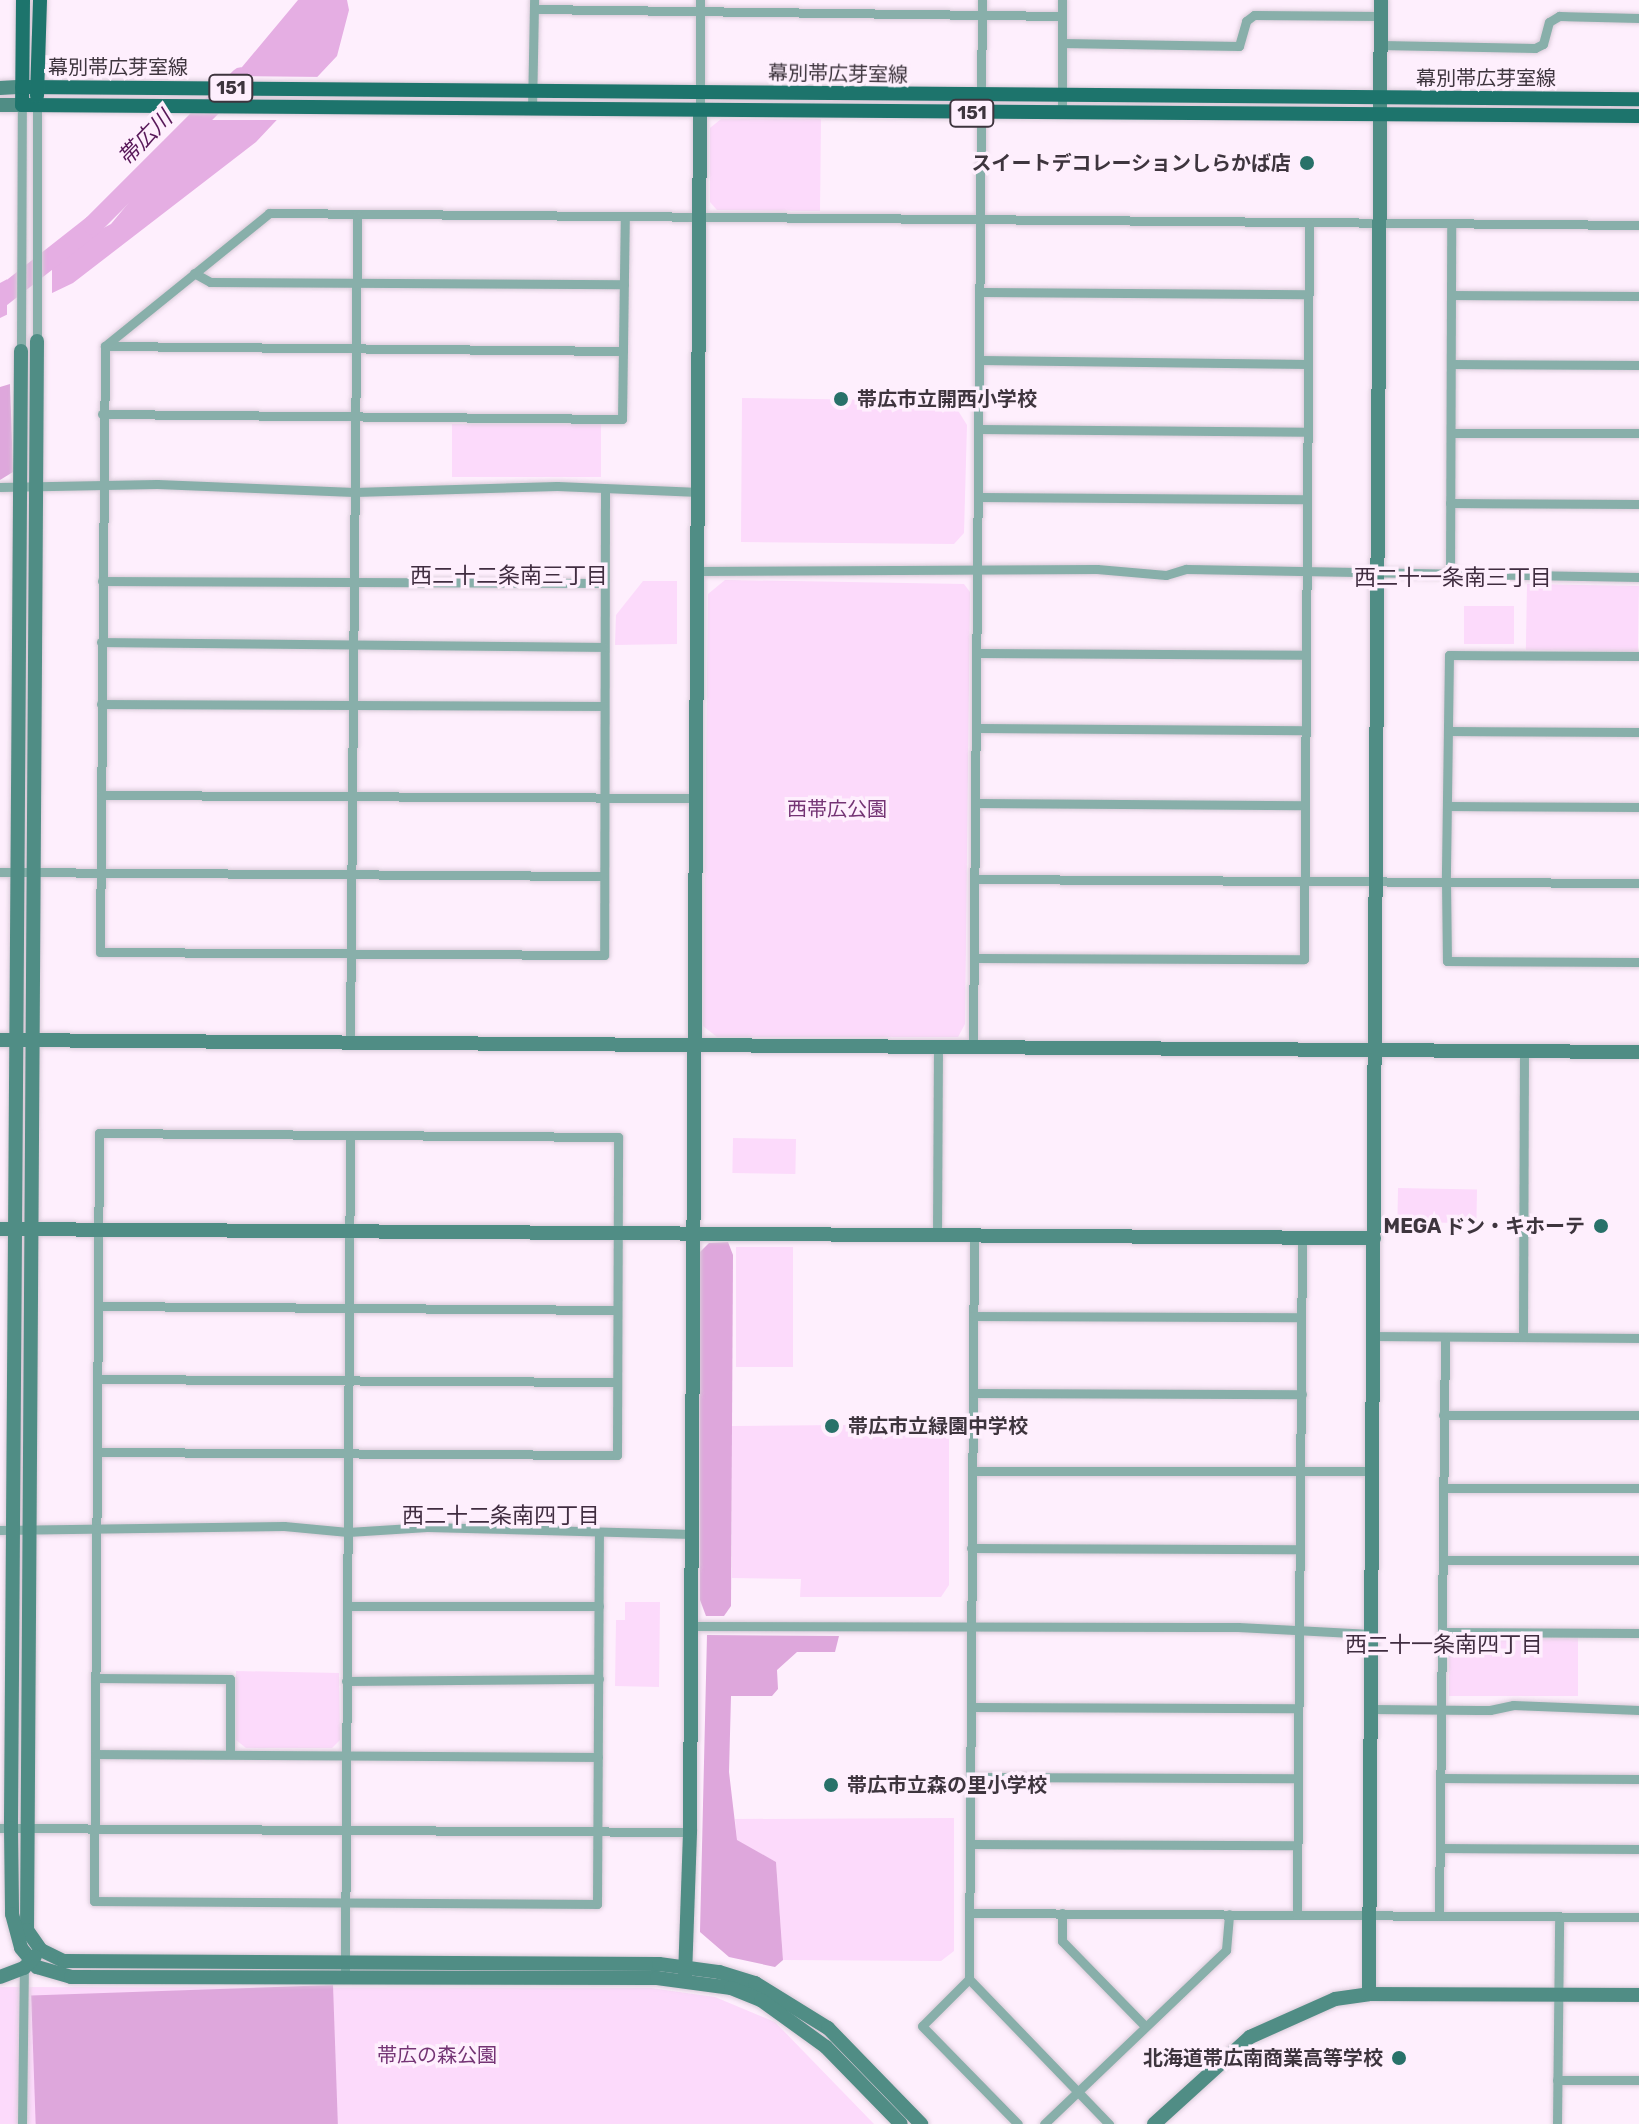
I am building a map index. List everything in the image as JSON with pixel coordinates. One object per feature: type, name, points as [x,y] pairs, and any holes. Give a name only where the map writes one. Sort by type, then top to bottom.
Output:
[{"type":"main road","name":"幕別帯広芽室線","points":[[23,0],[29,87],[37,106]]},
{"type":"main road","name":"幕別帯広芽室線","points":[[40,0],[29,87],[22,105],[1639,116]]},
{"type":"main road","name":"幕別帯広芽室線","points":[[29,87],[1639,99]]},
{"type":"street","points":[[685,1973],[690,1832],[700,0]]},
{"type":"street","points":[[973,1045],[977,879],[982,0]]},
{"type":"street","points":[[1062,0],[1062,113]]},
{"type":"street","points":[[1369,1994],[1381,0]]},
{"type":"street","points":[[532,109],[534,4],[700,12],[1062,16]]},
{"type":"street","points":[[1062,43],[1239,46],[1246,21],[1254,15],[1381,16]]},
{"type":"street","points":[[1381,45],[1535,48],[1543,44],[1549,22],[1559,16],[1639,18]]},
{"type":"street","points":[[0,88],[29,87]]},
{"type":"street","points":[[0,105],[22,105],[21,351],[29,487]]},
{"type":"street","points":[[13,1828],[30,1530],[24,1040],[29,487],[37,341],[37,106]]},
{"type":"street","points":[[605,490],[604,955],[100,952],[102,414],[105,346],[269,213],[1639,225]]},
{"type":"street","points":[[350,1042],[357,216]]},
{"type":"street","points":[[102,414],[622,419],[625,216]]},
{"type":"street","points":[[976,958],[1304,959],[1309,222]]},
{"type":"street","points":[[1450,578],[1451,223]]},
{"type":"street","points":[[194,273],[210,282],[624,284]]},
{"type":"street","points":[[982,292],[1308,294]]},
{"type":"street","points":[[1451,295],[1639,296]]},
{"type":"street","points":[[105,346],[623,351]]},
{"type":"street","points":[[980,360],[1308,364]]},
{"type":"street","points":[[1451,364],[1639,365]]},
{"type":"street","points":[[979,429],[1306,432]]},
{"type":"street","points":[[1451,433],[1639,433]]},
{"type":"street","points":[[0,487],[103,488],[157,484],[354,492],[415,486],[699,492]]},
{"type":"street","points":[[979,497],[1306,499]]},
{"type":"street","points":[[1450,503],[1639,504]]},
{"type":"street","points":[[697,571],[978,573],[1097,569],[1166,575],[1186,569],[1450,578],[1516,572],[1639,577]]},
{"type":"street","points":[[102,581],[604,583]]},
{"type":"street","points":[[101,642],[604,647]]},
{"type":"street","points":[[978,653],[1306,655]]},
{"type":"street","points":[[1639,656],[1449,655],[1446,881],[1447,961],[1639,962]]},
{"type":"street","points":[[101,704],[604,706]]},
{"type":"street","points":[[978,728],[1304,730]]},
{"type":"street","points":[[1448,731],[1639,732]]},
{"type":"street","points":[[101,795],[697,798]]},
{"type":"street","points":[[977,803],[1304,805]]},
{"type":"street","points":[[1448,806],[1639,807]]},
{"type":"street","points":[[0,872],[603,876]]},
{"type":"street","points":[[977,879],[1639,883]]},
{"type":"street","points":[[0,1040],[1639,1052]]},
{"type":"street","points":[[937,1235],[938,1046]]},
{"type":"street","points":[[1523,1337],[1524,1051]]},
{"type":"street","points":[[97,1452],[617,1455],[618,1137],[99,1133],[94,1901],[597,1904],[599,1533]]},
{"type":"street","points":[[345,1978],[350,1135]]},
{"type":"street","points":[[0,1229],[1374,1238]]},
{"type":"street","points":[[22,2124],[32,1960],[13,1828],[7,1530],[24,1229]]},
{"type":"street","points":[[974,1235],[969,1979],[922,2026],[1018,2124]]},
{"type":"street","points":[[1297,1914],[1302,1237]]},
{"type":"street","points":[[98,1306],[617,1310]]},
{"type":"street","points":[[973,1316],[1301,1317]]},
{"type":"street","points":[[1374,1336],[1639,1338]]},
{"type":"street","points":[[1439,1916],[1445,1337]]},
{"type":"street","points":[[98,1379],[617,1382]]},
{"type":"street","points":[[973,1393],[1302,1394]]},
{"type":"street","points":[[1443,1415],[1639,1415]]},
{"type":"street","points":[[972,1471],[1373,1471]]},
{"type":"street","points":[[1443,1488],[1639,1488]]},
{"type":"street","points":[[7,1530],[284,1526],[348,1532],[427,1527],[692,1534]]},
{"type":"street","points":[[971,1548],[1299,1549]]},
{"type":"street","points":[[1443,1560],[1639,1560]]},
{"type":"street","points":[[347,1606],[599,1606]]},
{"type":"street","points":[[691,1626],[888,1624],[970,1630],[1238,1627],[1300,1633],[1371,1634]]},
{"type":"street","points":[[1442,1632],[1639,1633]]},
{"type":"street","points":[[95,1678],[230,1679],[230,1754]]},
{"type":"street","points":[[346,1681],[599,1679]]},
{"type":"street","points":[[1370,1709],[1490,1710],[1513,1705],[1639,1710]]},
{"type":"street","points":[[971,1707],[1298,1708]]},
{"type":"street","points":[[95,1754],[598,1757]]},
{"type":"street","points":[[971,1777],[1298,1778]]},
{"type":"street","points":[[1441,1778],[1639,1779]]},
{"type":"street","points":[[13,1828],[690,1832]]},
{"type":"street","points":[[970,1844],[1297,1845]]},
{"type":"street","points":[[1440,1848],[1639,1849]]},
{"type":"street","points":[[970,1913],[1639,1917]]},
{"type":"street","points":[[1062,1913],[1062,1941],[1144,2025]]},
{"type":"street","points":[[1044,2124],[1144,2025],[1226,1950],[1229,1914]]},
{"type":"street","points":[[1557,2124],[1559,1917]]},
{"type":"street","points":[[32,1960],[47,1972],[71,1977],[345,1978],[685,1973],[731,1988],[793,2020],[826,2047],[901,2124]]},
{"type":"street","points":[[0,1977],[32,1960],[345,1962],[685,1973],[755,1983],[828,2028],[921,2124]]},
{"type":"street","points":[[969,1979],[1109,2124]]},
{"type":"street","points":[[1154,2124],[1250,2037],[1305,2009],[1369,1994],[1639,1995]]},
{"type":"street","points":[[1557,2080],[1639,2080]]},
{"type":"green space","points":[[721,119],[821,119],[820,211],[717,210],[710,202],[710,128]]},
{"type":"green space","points":[[742,398],[952,401],[967,425],[964,533],[954,544],[741,542]]},
{"type":"green space","points":[[452,424],[601,424],[601,477],[452,477]]},
{"type":"green space","name":"西帯広公園","points":[[725,580],[964,584],[970,592],[965,1024],[958,1037],[717,1037],[703,1026],[708,594]]},
{"type":"green space","points":[[643,581],[677,581],[677,644],[615,645],[616,615]]},
{"type":"green space","points":[[1527,584],[1639,586],[1638,652],[1526,650]]},
{"type":"green space","points":[[1464,606],[1514,606],[1514,644],[1464,644]]},
{"type":"green space","points":[[733,1138],[796,1139],[795,1174],[732,1173]]},
{"type":"green space","points":[[1398,1188],[1477,1189],[1476,1223],[1397,1222]]},
{"type":"green space","points":[[736,1247],[793,1247],[793,1367],[736,1367]]},
{"type":"green space","points":[[949,1424],[949,1585],[941,1597],[800,1597],[801,1579],[732,1578],[732,1426]]},
{"type":"green space","points":[[625,1602],[660,1602],[659,1687],[615,1686],[616,1620],[625,1620]]},
{"type":"green space","points":[[1449,1638],[1578,1638],[1578,1696],[1449,1696]]},
{"type":"green space","points":[[236,1671],[339,1673],[340,1740],[332,1748],[246,1748],[236,1740]]},
{"type":"green space","points":[[954,1818],[954,1951],[941,1961],[783,1960],[776,1862],[737,1841],[735,1819]]},
{"type":"green space","name":"帯広の森公園","points":[[0,1987],[651,1988],[715,1997],[775,2022],[874,2124],[0,2124]]},
{"type":"shaded area","points":[[298,0],[347,0],[349,10],[337,56],[256,142],[73,283],[0,318],[0,283],[111,224]]},
{"type":"shaded area","points":[[10,384],[13,472],[0,480],[0,387]]},
{"type":"shaded area","points":[[728,1242],[733,1255],[731,1606],[724,1616],[706,1616],[700,1600],[699,1253],[709,1243]]},
{"type":"shaded area","points":[[707,1635],[839,1636],[835,1652],[797,1652],[777,1670],[778,1689],[772,1696],[731,1696],[729,1772],[737,1840],[776,1862],[783,1960],[775,1967],[729,1957],[700,1932]]},
{"type":"shaded area","points":[[333,1985],[338,2124],[36,2124],[31,1996]]},
{"type":"pier","points":[[233,76],[323,77],[282,120],[196,120]]},
{"type":"pier","points":[[52,251],[52,297],[7,319],[7,275]]},
{"type":"waterway","name":"帯広川","points":[[0,298],[93,225],[241,77]]},
{"type":"place","name":"スイートデコレーションしらかば店","points":[[1307,163]]},
{"type":"place","name":"帯広市立開西小学校","points":[[841,399]]},
{"type":"place","name":"MEGA ドン・キホーテ","points":[[1601,1226]]},
{"type":"place","name":"帯広市立緑園中学校","points":[[832,1426]]},
{"type":"place","name":"帯広市立森の里小学校","points":[[831,1785]]},
{"type":"place","name":"北海道帯広南商業高等学校","points":[[1399,2058]]},
{"type":"district","name":"西二十二条南三丁目","points":[[509,576]]},
{"type":"district","name":"西二十一条南三丁目","points":[[1453,578]]},
{"type":"district","name":"西二十二条南四丁目","points":[[501,1516]]},
{"type":"district","name":"西二十一条南四丁目","points":[[1444,1645]]}]
